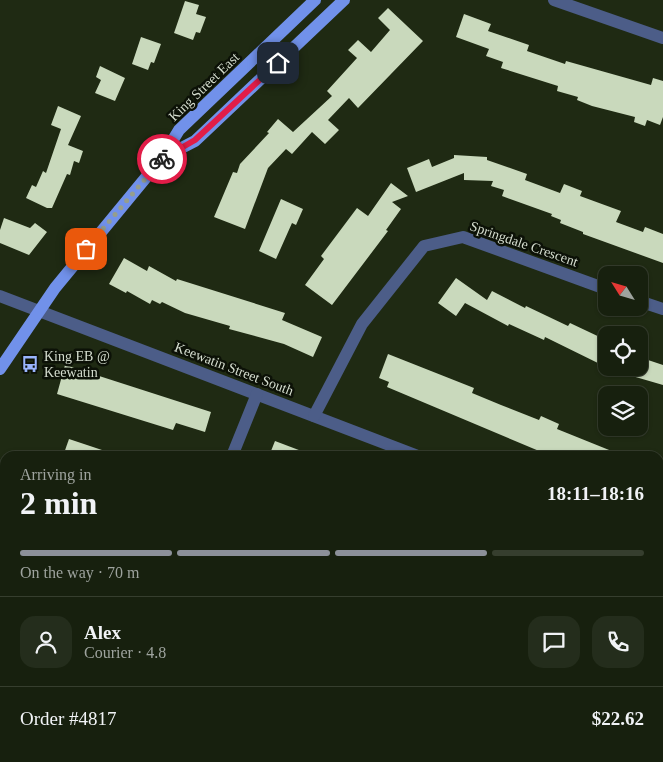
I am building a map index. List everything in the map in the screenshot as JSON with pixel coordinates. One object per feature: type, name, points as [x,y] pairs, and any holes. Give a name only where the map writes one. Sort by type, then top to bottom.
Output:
[{"type":"main road","name":"King Street East","points":[[0,369],[38,310],[96,236],[162,158],[179,130],[315,0]]},
{"type":"main road","name":"King Street East","points":[[162,158],[195,140],[344,0]]},
{"type":"street","points":[[554,0],[663,38]]},
{"type":"street","name":"Springdale Crescent","points":[[314,416],[362,324],[424,246],[463,236],[598,286]]},
{"type":"street","name":"Keewatin Street South","points":[[0,296],[405,451]]},
{"type":"street","points":[[648,304],[663,310]]},
{"type":"street","points":[[234,451],[257,394]]},
{"type":"building","points":[[185,1],[199,5],[196,14],[206,17],[200,33],[196,32],[193,40],[174,33]]},
{"type":"building","points":[[388,8],[423,41],[358,108],[349,98],[328,120],[339,130],[325,144],[312,132],[292,154],[286,149],[268,168],[245,229],[214,217],[233,172],[237,173],[240,164],[269,133],[267,132],[278,119],[293,132],[332,96],[327,91],[357,58],[348,50],[358,40],[371,52],[390,30],[378,18]]},
{"type":"building","points":[[464,14],[491,24],[488,31],[529,45],[527,51],[565,64],[566,61],[651,85],[653,78],[663,81],[663,117],[660,125],[647,120],[645,126],[634,122],[635,117],[592,106],[577,100],[578,97],[557,91],[558,86],[501,68],[503,62],[486,56],[489,49],[456,37]]},
{"type":"building","points":[[141,37],[161,44],[154,63],[151,62],[148,70],[132,64]]},
{"type":"building","points":[[100,66],[125,78],[115,101],[95,93],[101,80],[96,77]]},
{"type":"building","points":[[58,106],[81,116],[68,145],[83,151],[79,163],[74,161],[70,175],[67,174],[52,208],[47,208],[26,198],[32,185],[36,187],[43,171],[46,173],[61,129],[51,125]]},
{"type":"building","points":[[454,155],[487,157],[487,160],[527,174],[525,180],[560,193],[564,184],[582,191],[580,196],[621,211],[616,222],[643,232],[645,227],[663,234],[663,263],[583,234],[583,232],[560,223],[561,220],[551,216],[552,214],[502,196],[504,190],[491,186],[493,181],[464,180],[464,173],[416,192],[407,168],[429,159],[432,167],[454,158]]},
{"type":"building","points":[[391,183],[408,196],[392,202],[401,209],[386,230],[388,231],[332,305],[305,285],[324,259],[321,256],[357,208],[368,216]]},
{"type":"building","points":[[281,199],[303,209],[296,225],[292,223],[276,259],[259,251]]},
{"type":"building","points":[[4,218],[30,228],[35,223],[47,232],[29,255],[0,243],[0,230]]},
{"type":"building","points":[[124,258],[147,271],[149,266],[176,281],[177,279],[285,313],[282,320],[322,337],[313,357],[284,344],[229,329],[230,326],[185,313],[162,302],[160,304],[152,300],[150,304],[127,291],[126,293],[109,284]]},
{"type":"building","points":[[456,278],[487,300],[492,291],[525,308],[526,306],[568,326],[570,323],[598,336],[598,363],[545,337],[544,340],[509,324],[508,326],[465,303],[456,316],[438,303]]},
{"type":"building","points":[[388,354],[474,388],[472,393],[501,405],[539,420],[541,416],[559,424],[557,429],[612,451],[539,451],[387,387],[389,382],[379,378]]},
{"type":"building","points":[[648,360],[663,365],[663,385],[632,376],[648,376]]},
{"type":"building","points":[[65,365],[211,412],[205,432],[176,423],[173,430],[57,394]]},
{"type":"building","points":[[69,439],[105,451],[65,451]]},
{"type":"building","points":[[275,441],[301,451],[271,451]]},
{"type":"way so far","points":[[86,249],[162,159]]},
{"type":"place","name":"King EB @ Keewatin","points":[[30,364]]},
{"type":"route","points":[[162,159],[195,140],[278,63]]}]
